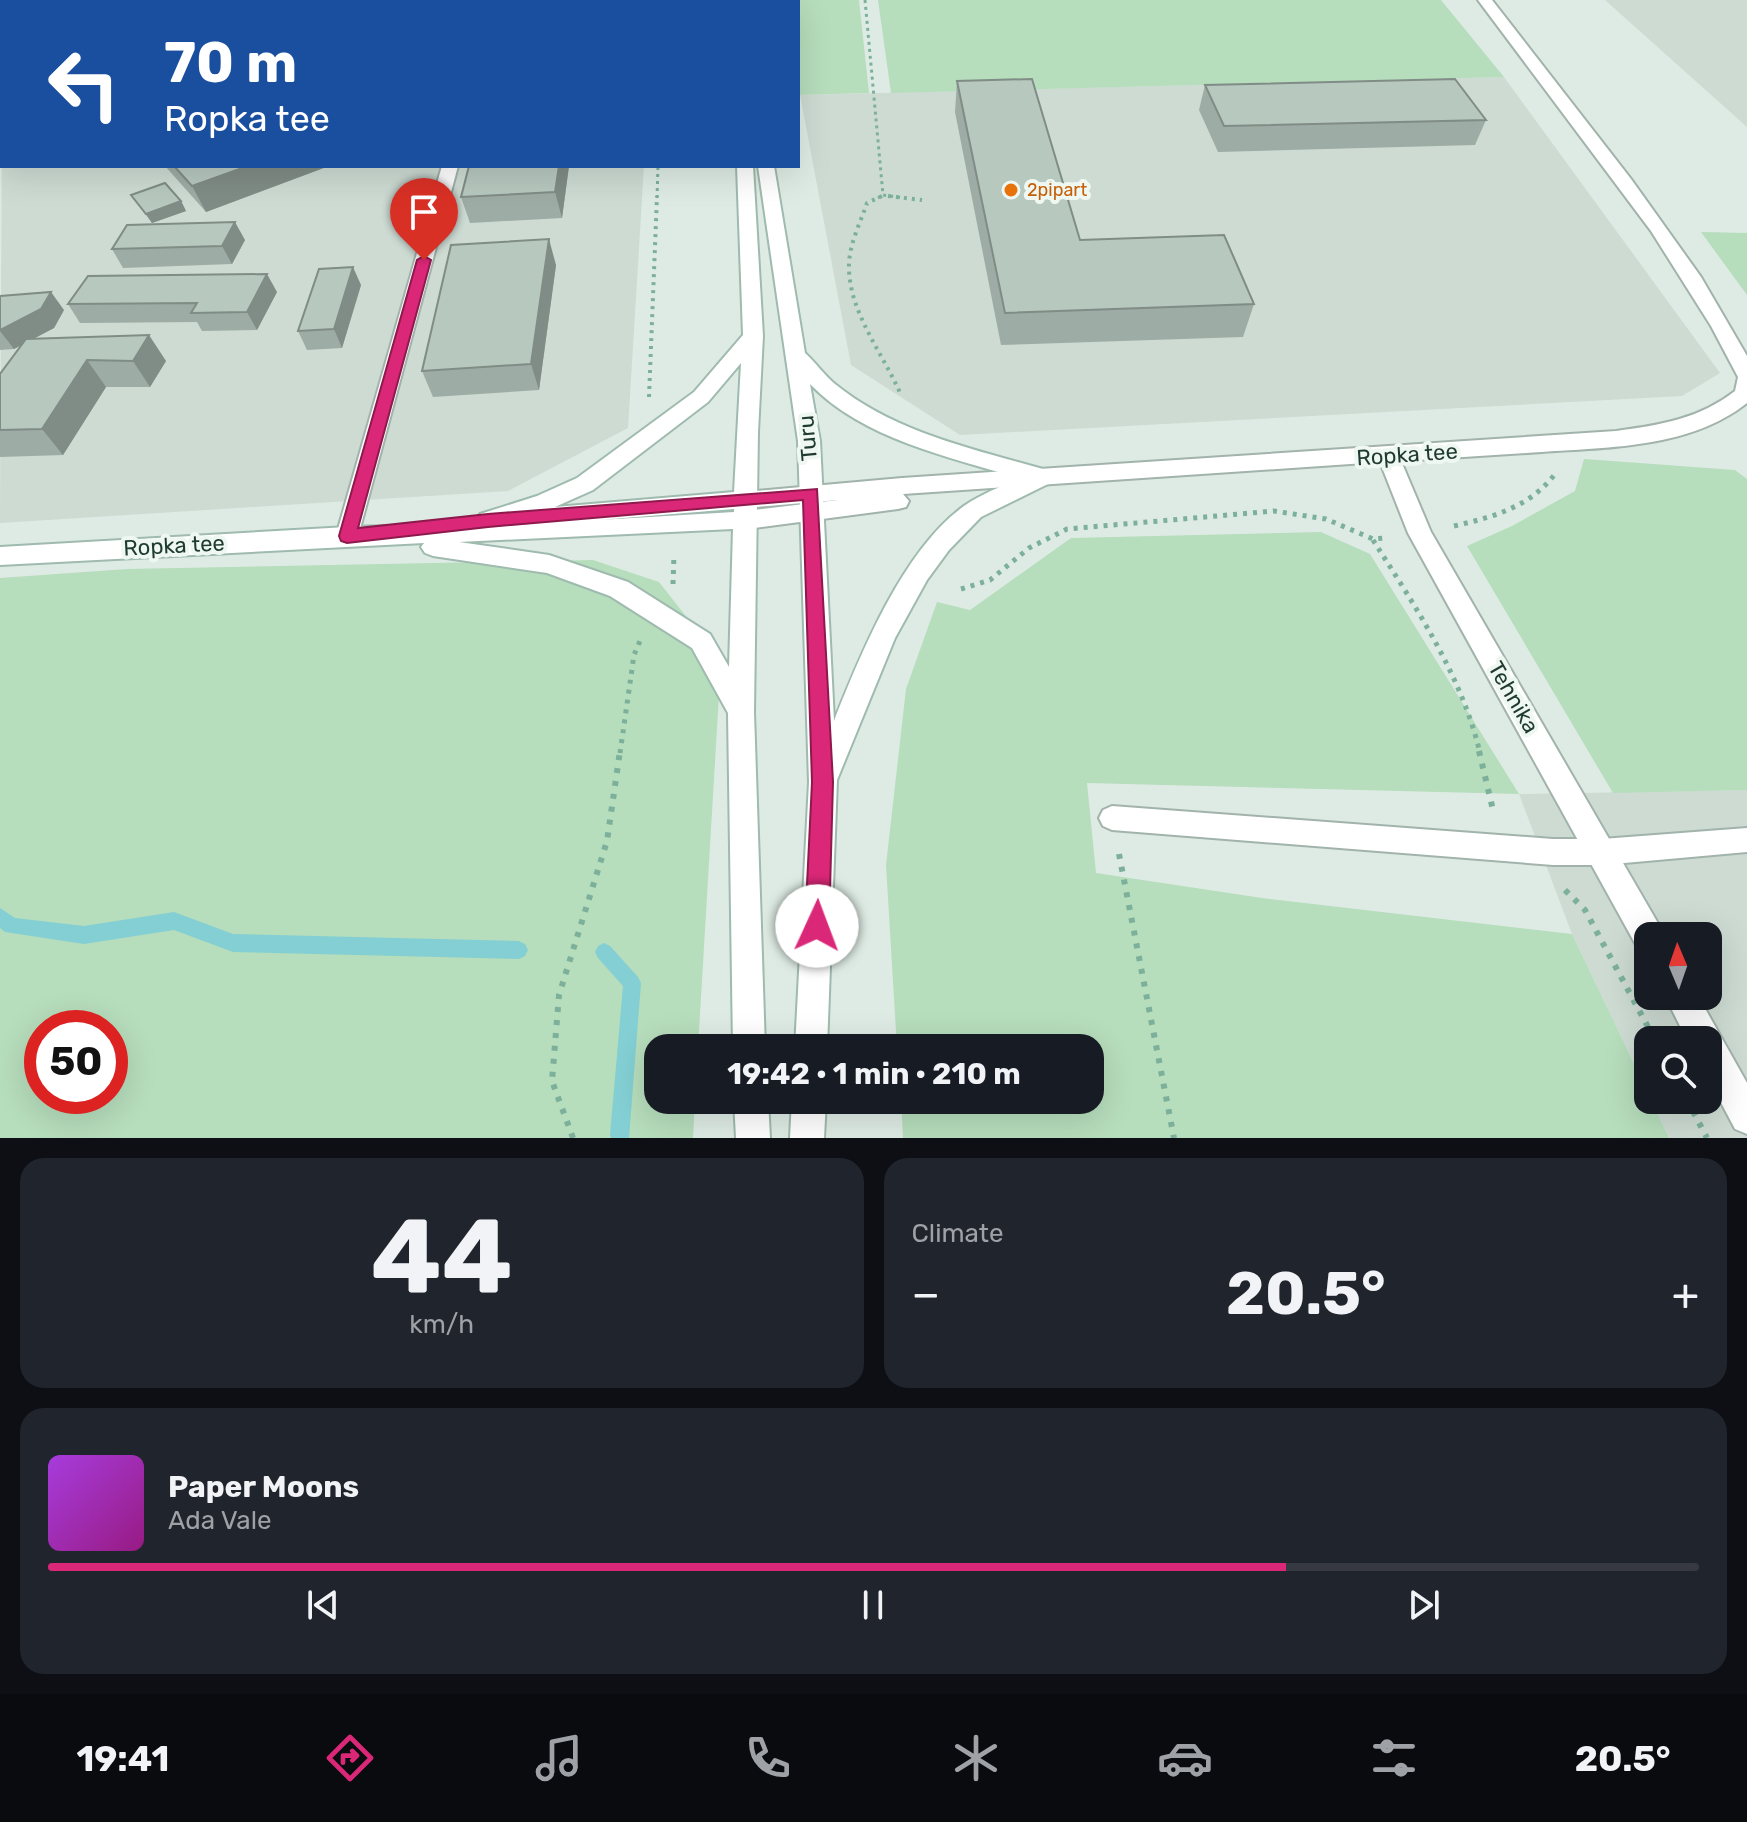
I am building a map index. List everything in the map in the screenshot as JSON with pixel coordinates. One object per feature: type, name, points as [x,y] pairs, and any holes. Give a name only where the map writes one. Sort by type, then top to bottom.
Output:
[{"type":"main road","name":"Ropka tee","points":[[347,536],[488,520],[746,510],[1042,477],[1570,442],[1679,430],[1722,414],[1746,386],[1725,331],[1641,207],[1485,0]]},
{"type":"main road","points":[[745,168],[753,336],[741,712],[749,1034]]},
{"type":"main road","name":"Turu","points":[[766,168],[799,358],[809,441],[823,782],[812,1034]]},
{"type":"main road","points":[[488,520],[585,484],[701,397],[753,336]]},
{"type":"main road","points":[[799,358],[831,392],[885,424],[922,441],[1042,477]]},
{"type":"main road","name":"Tehnika","points":[[1388,455],[1420,533],[1640,922]]},
{"type":"main road","points":[[823,782],[874,657],[912,582],[968,515],[1042,477]]},
{"type":"main road","name":"Ropka tee","points":[[0,556],[347,536],[676,525],[746,510]]},
{"type":"main road","points":[[347,536],[549,564],[619,589],[654,608],[701,641],[741,712]]},
{"type":"main road","points":[[1722,1071],[1747,1117]]},
{"type":"main road","points":[[752,1114],[753,1138]]},
{"type":"main road","points":[[807,1138],[808,1114]]},
{"type":"lane","points":[[347,536],[449,168]]},
{"type":"lane","points":[[1112,818],[1501,848],[1602,852],[1747,840]]},
{"type":"path","points":[[865,0],[883,195]]},
{"type":"path","points":[[658,168],[648,412],[660,430]]},
{"type":"path","points":[[897,402],[901,395],[859,305],[849,269],[867,203],[883,195],[922,200]]},
{"type":"path","points":[[961,589],[990,580],[1029,548],[1067,529],[1274,511],[1326,519],[1373,539],[1420,533],[1495,517],[1544,491],[1565,459],[1570,442]]},
{"type":"path","points":[[573,1138],[552,1081],[559,995],[607,841],[634,655],[654,608],[673,587],[676,525]]},
{"type":"path","points":[[1373,539],[1413,602],[1471,714],[1501,848]]},
{"type":"path","points":[[1112,818],[1174,1138]]},
{"type":"path","points":[[1553,887],[1564,889],[1585,910],[1647,1026]]},
{"type":"path","points":[[1694,1114],[1707,1138]]},
{"type":"shaded area","points":[[1605,0],[1747,0],[1747,127]]},
{"type":"shaded area","points":[[1504,77],[1720,373],[1682,396],[960,435],[851,365],[800,95]]},
{"type":"shaded area","points":[[2,168],[644,168],[628,428],[508,491],[0,523]]},
{"type":"shaded area","points":[[1747,790],[1747,1138],[1669,1138],[1658,1114],[1722,1114],[1722,1026],[1634,1026],[1634,1064],[1572,934],[1519,794]]},
{"type":"green space","points":[[800,0],[859,0],[869,93],[800,95]]},
{"type":"green space","points":[[878,0],[1441,0],[1504,77],[891,93]]},
{"type":"green space","points":[[1701,232],[1747,233],[1747,295]]},
{"type":"green space","points":[[1584,459],[1735,470],[1747,479],[1747,790],[1613,793],[1467,546],[1512,526],[1575,491]]},
{"type":"green space","points":[[1321,532],[1370,554],[1519,794],[1087,783],[1096,873],[1262,898],[1572,934],[1634,1064],[1634,1114],[1658,1114],[1669,1138],[903,1138],[902,1114],[1104,1114],[1104,1034],[896,1034],[886,865],[906,689],[937,602],[970,610],[1071,538]]},
{"type":"green space","points":[[593,560],[659,582],[721,661],[699,1034],[644,1034],[644,1114],[694,1114],[693,1138],[0,1138],[0,578],[127,569]]},
{"type":"building","name":"2pipart","points":[[1032,79],[1080,240],[1224,235],[1254,304],[1005,313],[957,81]]},
{"type":"building","points":[[1455,79],[1486,120],[1224,126],[1205,85]]},
{"type":"building","points":[[176,168],[242,168],[192,186]]},
{"type":"building","points":[[468,168],[559,168],[555,192],[461,197]]},
{"type":"building","points":[[165,183],[181,201],[146,214],[131,195]]},
{"type":"building","points":[[235,222],[222,246],[112,249],[127,225]]},
{"type":"building","points":[[549,239],[531,364],[422,371],[451,245]]},
{"type":"building","points":[[353,267],[334,329],[298,331],[319,269]]},
{"type":"building","points":[[267,274],[247,312],[191,313],[197,303],[68,304],[88,276]]},
{"type":"building","points":[[51,292],[41,309],[0,330],[0,296]]},
{"type":"building","points":[[149,335],[133,361],[87,360],[42,429],[0,430],[0,374],[26,339]]},
{"type":"waterway","points":[[0,917],[11,926],[84,935],[174,921],[233,943],[519,950]]},
{"type":"waterway","points":[[604,952],[632,983],[620,1135]]},
{"type":"place","name":"2pipart","points":[[1011,190]]},
{"type":"route","points":[[424,260],[347,536],[488,520],[811,493],[823,782],[817,926]]}]
